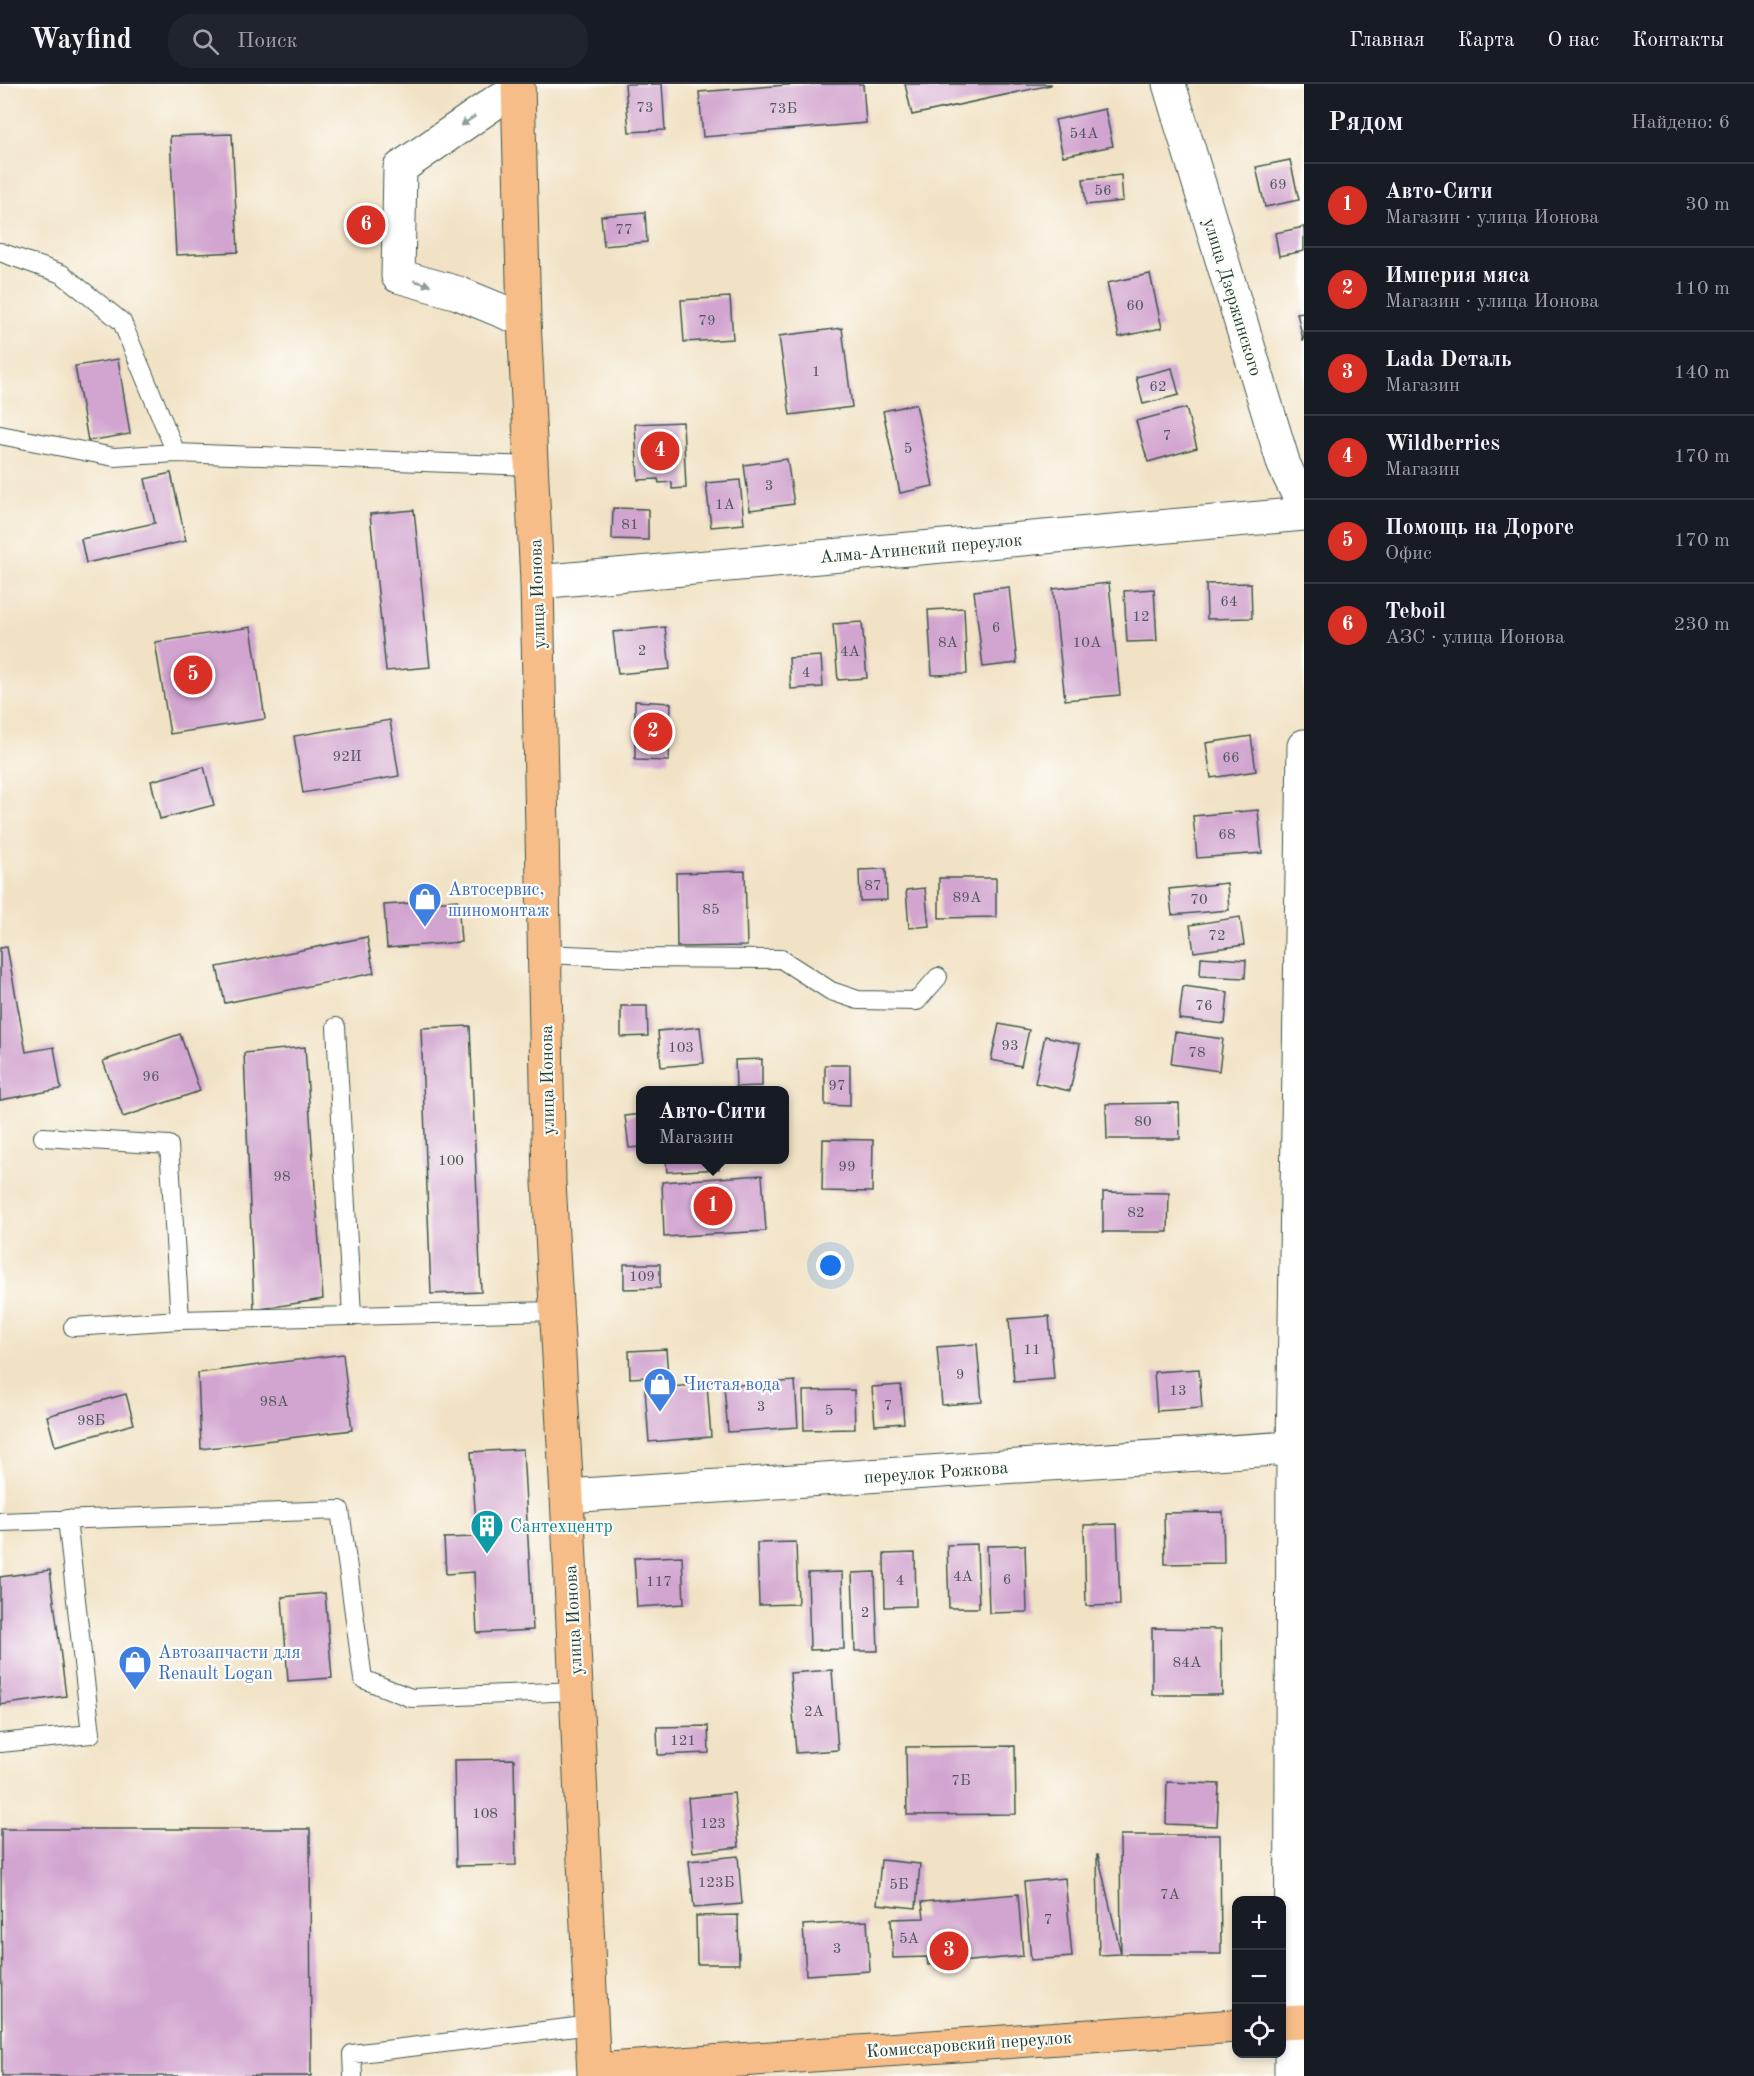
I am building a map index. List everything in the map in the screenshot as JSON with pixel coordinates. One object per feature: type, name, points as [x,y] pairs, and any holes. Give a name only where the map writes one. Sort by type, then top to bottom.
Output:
[{"type":"main road","name":"улица Ионова","points":[[518,87],[524,320],[537,582],[549,1182],[567,1497],[594,2073]]},
{"type":"main road","name":"Комиссаровский переулок","points":[[594,2073],[1232,2026]]},
{"type":"street","name":"улица Дзержинского","points":[[1174,85],[1284,465],[1304,507]]},
{"type":"street","points":[[518,87],[399,168],[398,276],[458,293],[524,320]]},
{"type":"street","name":"Алма-Атинский переулок","points":[[537,582],[1304,514]]},
{"type":"street","points":[[1291,2076],[1299,1448],[1304,746]]},
{"type":"street","name":"переулок Рожкова","points":[[567,1497],[1299,1448]]},
{"type":"lane","points":[[0,252],[62,274],[122,322],[176,453]]},
{"type":"lane","points":[[0,435],[114,457],[176,453],[532,466]]},
{"type":"lane","points":[[545,954],[633,958],[781,959],[831,991],[858,1000],[917,1001],[938,977]]},
{"type":"lane","points":[[336,1027],[352,1315]]},
{"type":"lane","points":[[43,1137],[169,1145],[180,1320]]},
{"type":"lane","points":[[73,1327],[180,1320],[557,1311]]},
{"type":"lane","points":[[0,1522],[340,1510],[363,1679],[411,1698],[576,1691]]},
{"type":"lane","points":[[0,1743],[91,1734],[67,1519]]},
{"type":"lane","points":[[353,2076],[352,2054],[592,2025]]},
{"type":"building","points":[[625,84],[662,84],[665,130],[629,132]]},
{"type":"building","points":[[799,84],[863,84],[866,123],[703,137],[699,92]]},
{"type":"building","points":[[905,84],[1051,84],[1051,85],[912,115]]},
{"type":"building","points":[[1105,109],[1113,146],[1063,156],[1055,120]]},
{"type":"building","points":[[232,134],[238,252],[176,255],[170,136]]},
{"type":"building","points":[[1290,160],[1299,200],[1265,207],[1256,167]]},
{"type":"building","points":[[1121,175],[1123,201],[1086,205],[1083,179]]},
{"type":"building","points":[[645,212],[647,242],[604,246],[601,216]]},
{"type":"building","points":[[1304,227],[1304,251],[1279,256],[1275,233]]},
{"type":"building","points":[[1150,274],[1162,328],[1119,337],[1107,283]]},
{"type":"building","points":[[730,297],[733,339],[684,342],[681,300]]},
{"type":"building","points":[[1304,312],[1304,340],[1303,340],[1297,313]]},
{"type":"building","points":[[842,328],[852,407],[790,415],[779,336]]},
{"type":"building","points":[[118,359],[130,434],[88,441],[75,366]]},
{"type":"building","points":[[1172,368],[1179,395],[1143,404],[1136,377]]},
{"type":"building","points":[[916,404],[933,486],[900,493],[883,411]]},
{"type":"building","points":[[1186,408],[1197,448],[1148,462],[1136,421]]},
{"type":"building","points":[[683,422],[686,488],[672,489],[672,482],[659,483],[658,479],[638,480],[635,424]]},
{"type":"building","points":[[787,459],[794,504],[750,510],[744,465]]},
{"type":"building","points":[[171,473],[186,541],[86,563],[81,539],[155,523],[145,479]]},
{"type":"building","points":[[740,480],[744,524],[711,527],[706,483]]},
{"type":"building","points":[[613,508],[648,509],[648,540],[612,539]]},
{"type":"building","points":[[414,510],[430,667],[386,671],[370,514]]},
{"type":"building","points":[[1109,583],[1120,695],[1065,700],[1053,589]]},
{"type":"building","points":[[1251,583],[1252,618],[1207,619],[1206,584]]},
{"type":"building","points":[[1009,587],[1017,663],[983,667],[974,591]]},
{"type":"building","points":[[1154,589],[1157,641],[1127,642],[1124,591]]},
{"type":"building","points":[[964,608],[967,674],[932,675],[928,610]]},
{"type":"building","points":[[862,622],[867,678],[838,680],[833,624]]},
{"type":"building","points":[[251,627],[265,719],[170,734],[155,642]]},
{"type":"building","points":[[665,627],[670,669],[618,674],[613,632]]},
{"type":"building","points":[[821,656],[823,687],[791,689],[789,658]]},
{"type":"building","points":[[635,701],[671,703],[669,761],[635,760]]},
{"type":"building","points":[[390,720],[399,776],[303,793],[294,736]]},
{"type":"building","points":[[1251,736],[1256,771],[1211,778],[1206,743]]},
{"type":"building","points":[[204,767],[214,805],[160,819],[151,781]]},
{"type":"building","points":[[1258,810],[1262,853],[1197,858],[1193,816]]},
{"type":"building","points":[[886,869],[887,900],[860,901],[859,870]]},
{"type":"building","points":[[745,871],[747,946],[677,947],[676,873]]},
{"type":"building","points":[[939,878],[996,878],[996,917],[939,918]]},
{"type":"building","points":[[1227,883],[1229,910],[1172,915],[1169,889]]},
{"type":"building","points":[[925,888],[929,926],[909,928],[906,890]]},
{"type":"building","points":[[458,900],[461,942],[387,948],[384,905]]},
{"type":"building","points":[[1240,917],[1244,945],[1194,952],[1190,925]]},
{"type":"building","points":[[367,937],[374,973],[225,1003],[217,967]]},
{"type":"building","points":[[7,947],[26,1052],[54,1047],[61,1089],[0,1100],[0,948]]},
{"type":"building","points":[[1201,957],[1246,960],[1245,978],[1200,976]]},
{"type":"building","points":[[1183,986],[1228,992],[1225,1024],[1179,1019]]},
{"type":"building","points":[[621,1006],[647,1006],[648,1036],[621,1037]]},
{"type":"building","points":[[999,1024],[1029,1030],[1021,1066],[991,1060]]},
{"type":"building","points":[[470,1026],[481,1292],[431,1294],[421,1028]]},
{"type":"building","points":[[700,1027],[704,1063],[661,1067],[658,1031]]},
{"type":"building","points":[[1175,1032],[1223,1039],[1219,1071],[1171,1064]]},
{"type":"building","points":[[180,1034],[200,1091],[123,1117],[103,1061]]},
{"type":"building","points":[[1045,1036],[1080,1044],[1070,1091],[1035,1083]]},
{"type":"building","points":[[305,1047],[323,1299],[254,1310],[244,1053]]},
{"type":"building","points":[[762,1059],[762,1086],[736,1086],[735,1060]]},
{"type":"building","points":[[825,1065],[850,1065],[850,1106],[825,1105]]},
{"type":"building","points":[[1179,1103],[1180,1139],[1107,1139],[1106,1104]]},
{"type":"building","points":[[636,1115],[636,1147],[629,1148],[625,1116]]},
{"type":"building","points":[[823,1139],[873,1140],[872,1192],[822,1191]]},
{"type":"building","points":[[666,1164],[719,1164],[719,1169],[667,1172]]},
{"type":"building","points":[[762,1175],[766,1231],[664,1237],[662,1182]]},
{"type":"building","points":[[1103,1192],[1169,1193],[1168,1232],[1103,1232]]},
{"type":"building","points":[[624,1264],[660,1264],[660,1288],[624,1289]]},
{"type":"building","points":[[1049,1316],[1054,1379],[1014,1382],[1009,1319]]},
{"type":"building","points":[[977,1344],[982,1402],[942,1405],[937,1347]]},
{"type":"building","points":[[666,1349],[668,1376],[630,1378],[629,1351]]},
{"type":"building","points":[[343,1354],[352,1430],[201,1449],[198,1373]]},
{"type":"building","points":[[1199,1369],[1202,1408],[1157,1411],[1154,1372]]},
{"type":"building","points":[[795,1381],[798,1427],[728,1432],[724,1386]]},
{"type":"building","points":[[707,1384],[711,1437],[649,1442],[645,1389]]},
{"type":"building","points":[[901,1385],[904,1423],[875,1425],[872,1387]]},
{"type":"building","points":[[854,1390],[855,1429],[804,1430],[803,1391]]},
{"type":"building","points":[[126,1394],[134,1424],[55,1446],[47,1416]]},
{"type":"building","name":"Сантехцентр","points":[[523,1449],[533,1630],[477,1633],[474,1572],[446,1574],[444,1538],[477,1537],[471,1452]]},
{"type":"building","points":[[1223,1512],[1224,1563],[1165,1564],[1164,1513]]},
{"type":"building","points":[[1117,1524],[1120,1605],[1086,1606],[1084,1525]]},
{"type":"building","points":[[796,1542],[798,1604],[759,1605],[757,1543]]},
{"type":"building","points":[[977,1544],[979,1608],[949,1608],[947,1545]]},
{"type":"building","points":[[1025,1545],[1027,1612],[989,1613],[987,1546]]},
{"type":"building","points":[[915,1553],[916,1606],[885,1607],[884,1554]]},
{"type":"building","points":[[682,1556],[684,1604],[637,1607],[634,1558]]},
{"type":"building","points":[[50,1570],[66,1696],[0,1705],[0,1577]]},
{"type":"building","points":[[842,1572],[844,1649],[810,1650],[808,1573]]},
{"type":"building","points":[[875,1572],[878,1651],[855,1651],[852,1573]]},
{"type":"building","points":[[325,1593],[332,1678],[288,1681],[282,1597]]},
{"type":"building","points":[[1152,1628],[1221,1629],[1222,1695],[1152,1695]]},
{"type":"building","points":[[832,1670],[838,1750],[796,1753],[790,1673]]},
{"type":"building","points":[[708,1726],[709,1753],[658,1755],[657,1727]]},
{"type":"building","points":[[1015,1746],[1016,1814],[907,1815],[906,1747]]},
{"type":"building","points":[[514,1759],[516,1865],[456,1866],[454,1760]]},
{"type":"building","points":[[1167,1782],[1219,1784],[1217,1826],[1166,1824]]},
{"type":"building","points":[[734,1793],[739,1847],[693,1852],[688,1798]]},
{"type":"building","points":[[1,1829],[310,1829],[311,2076],[2,2076]]},
{"type":"building","points":[[1120,1835],[1220,1835],[1221,1954],[1121,1954]]},
{"type":"building","points":[[1098,1855],[1121,1954],[1099,1955]]},
{"type":"building","points":[[738,1856],[742,1904],[694,1908],[689,1861]]},
{"type":"building","points":[[881,1860],[920,1864],[916,1908],[877,1904]]},
{"type":"building","points":[[1065,1878],[1072,1957],[1031,1960],[1024,1882]]},
{"type":"building","points":[[1018,1894],[1023,1956],[928,1965],[927,1957],[893,1958],[891,1919],[924,1918],[922,1902]]},
{"type":"building","points":[[738,1915],[739,1964],[697,1964],[696,1916]]},
{"type":"building","points":[[867,1921],[870,1971],[806,1975],[803,1925]]},
{"type":"place","name":"Teboil","points":[[366,225]]},
{"type":"place","name":"Wildberries","points":[[660,451]]},
{"type":"place","name":"Помощь на Дороге","points":[[193,675]]},
{"type":"place","name":"Империя мяса","points":[[653,732]]},
{"type":"place","name":"Автосервис, шиномонтаж","points":[[425,928]]},
{"type":"place","name":"Авто-Сити","points":[[713,1206]]},
{"type":"place","name":"Чистая вода","points":[[660,1413]]},
{"type":"place","name":"Сантехцентр","points":[[487,1555]]},
{"type":"place","name":"Автозапчасти для Renault Logan","points":[[135,1691]]},
{"type":"place","name":"Lada Dеталь","points":[[949,1951]]}]
